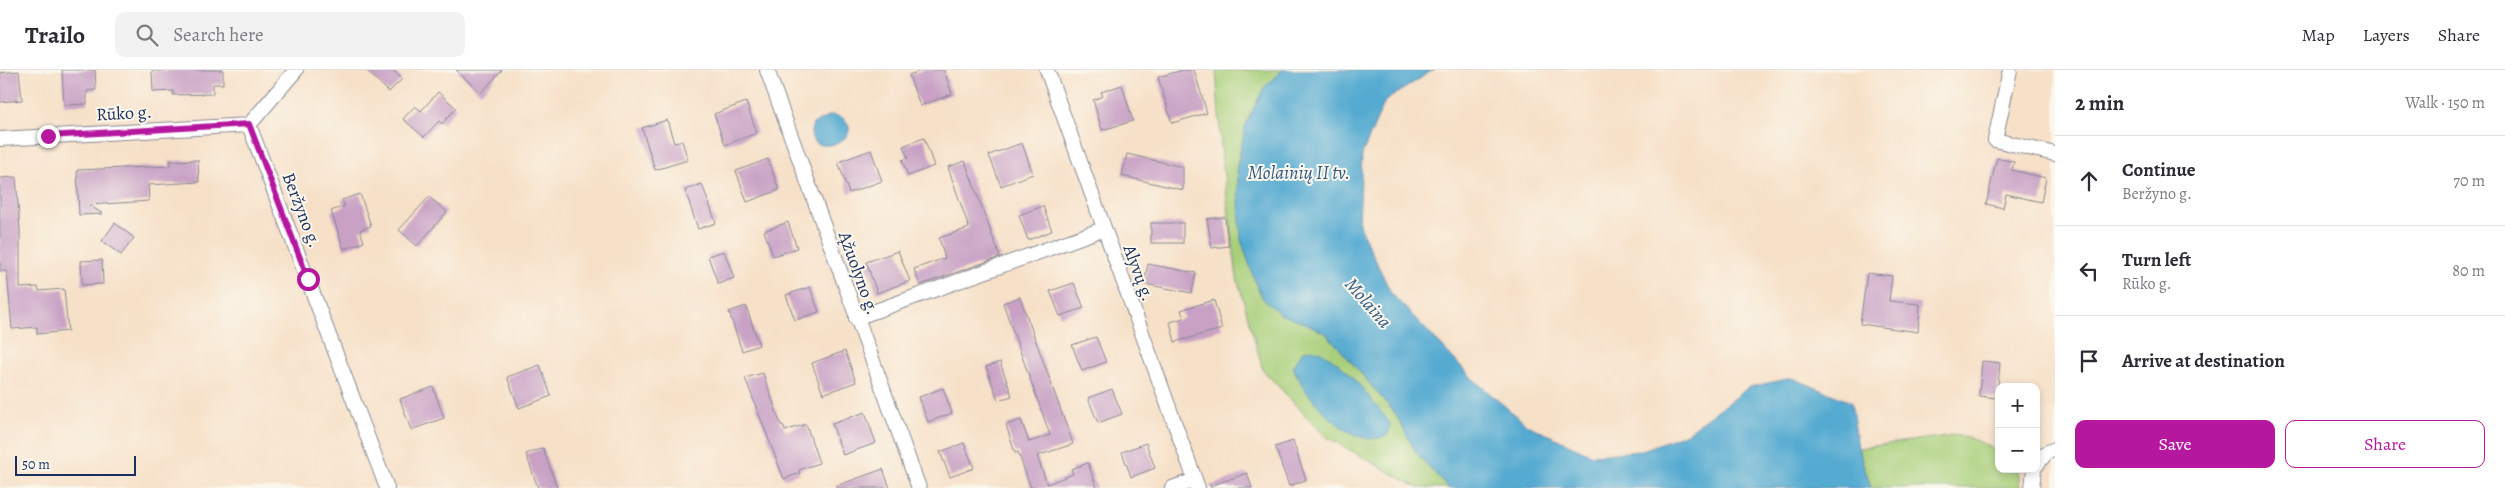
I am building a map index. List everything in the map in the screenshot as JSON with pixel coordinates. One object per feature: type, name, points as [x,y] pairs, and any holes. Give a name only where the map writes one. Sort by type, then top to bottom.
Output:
[{"type":"street","points":[[249,124],[296,70]]},
{"type":"street","name":"Ąžuolyno g.","points":[[766,70],[919,488]]},
{"type":"street","name":"Alyvų g.","points":[[1047,70],[1196,484]]},
{"type":"street","points":[[2010,70],[1995,140],[2055,154]]},
{"type":"street","name":"Rūko g.","points":[[0,139],[249,124]]},
{"type":"street","name":"Beržyno g.","points":[[249,124],[387,488]]},
{"type":"street","points":[[856,318],[1103,229]]},
{"type":"street","points":[[2040,461],[2046,453],[2055,449]]},
{"type":"street","points":[[2032,488],[2034,473]]},
{"type":"street","points":[[1172,488],[1196,484]]},
{"type":"green space","points":[[1216,70],[1283,70],[1264,88],[1246,124],[1237,166],[1280,314],[1310,325],[1328,335],[1395,413],[1417,454],[1449,488],[1418,488],[1325,436],[1263,370],[1237,278],[1222,160]]},
{"type":"green space","points":[[1954,435],[1967,438],[1989,446],[1995,451],[1995,473],[2018,473],[2020,488],[1871,488],[1858,448]]},
{"type":"water","name":"Molainių II tv.","points":[[1283,70],[1433,70],[1385,101],[1362,154],[1359,225],[1391,293],[1474,380],[1527,425],[1592,455],[1640,451],[1687,433],[1749,387],[1792,378],[1851,402],[1858,448],[1871,488],[1449,488],[1417,454],[1395,413],[1328,335],[1310,325],[1280,314],[1262,298],[1256,284],[1241,240],[1237,166],[1246,124],[1264,88]]},
{"type":"water","points":[[831,115],[843,118],[848,124],[849,132],[838,143],[821,145],[814,141],[811,135],[813,124]]},
{"type":"water","points":[[1312,349],[1334,361],[1355,380],[1390,423],[1389,433],[1376,438],[1362,437],[1332,420],[1319,407],[1298,378],[1293,366],[1303,351]]},
{"type":"building","points":[[62,70],[95,70],[96,90],[87,91],[87,104],[64,105]]},
{"type":"building","points":[[223,70],[223,84],[213,84],[213,94],[173,95],[173,91],[153,92],[152,71]]},
{"type":"building","points":[[366,70],[393,70],[402,79],[389,92]]},
{"type":"building","points":[[456,70],[502,70],[481,93]]},
{"type":"building","points":[[923,70],[944,70],[952,94],[920,106],[909,75]]},
{"type":"building","points":[[1183,70],[1194,70],[1207,113],[1172,123],[1158,77]]},
{"type":"building","points":[[19,71],[22,100],[0,102],[0,73]]},
{"type":"building","points":[[1122,85],[1133,121],[1102,130],[1093,100],[1103,96],[1101,92]]},
{"type":"building","points":[[438,92],[456,108],[442,124],[439,121],[424,137],[403,119],[415,106],[421,111]]},
{"type":"building","points":[[746,102],[757,133],[725,145],[714,114]]},
{"type":"building","points":[[667,120],[674,143],[682,141],[688,160],[655,170],[642,128]]},
{"type":"building","points":[[924,138],[934,166],[908,176],[902,160],[908,158],[903,146]]},
{"type":"building","points":[[1022,143],[1033,174],[1001,186],[989,155]]},
{"type":"building","points":[[871,150],[882,181],[849,193],[838,162]]},
{"type":"building","points":[[1127,154],[1183,167],[1183,190],[1122,176]]},
{"type":"building","points":[[1997,158],[2014,162],[2012,170],[2046,178],[2041,202],[2006,194],[2003,208],[1986,204]]},
{"type":"building","points":[[768,159],[779,190],[747,202],[736,171]]},
{"type":"building","points":[[198,160],[199,182],[148,185],[149,201],[89,205],[103,214],[79,215],[77,170],[170,166],[170,161]]},
{"type":"building","points":[[965,161],[1000,257],[920,285],[914,269],[945,258],[939,238],[969,228],[948,167]]},
{"type":"building","points":[[16,177],[20,230],[20,288],[38,287],[39,291],[64,289],[68,331],[37,334],[37,327],[12,329],[7,271],[0,271],[0,178]]},
{"type":"building","points":[[702,184],[716,223],[698,229],[685,190]]},
{"type":"building","points":[[360,194],[371,226],[360,230],[364,242],[344,249],[331,211],[345,206],[342,200]]},
{"type":"building","points":[[429,197],[447,212],[417,246],[399,230]]},
{"type":"building","points":[[1043,206],[1052,231],[1028,240],[1019,215]]},
{"type":"building","points":[[1225,217],[1229,246],[1212,248],[1207,219]]},
{"type":"building","points":[[788,222],[797,248],[773,256],[764,231]]},
{"type":"building","points":[[115,223],[134,238],[121,255],[102,241]]},
{"type":"building","points":[[1151,223],[1183,223],[1183,243],[1151,243]]},
{"type":"building","points":[[724,251],[734,278],[718,284],[708,256]]},
{"type":"building","points":[[898,251],[910,281],[877,293],[866,262]]},
{"type":"building","points":[[102,260],[103,284],[82,285],[81,261]]},
{"type":"building","points":[[1148,264],[1196,273],[1192,293],[1144,284]]},
{"type":"building","points":[[1867,273],[1892,276],[1889,301],[1920,304],[1918,332],[1860,324]]},
{"type":"building","points":[[1074,283],[1084,308],[1060,316],[1050,291]]},
{"type":"building","points":[[810,287],[819,312],[795,320],[786,295]]},
{"type":"building","points":[[1020,297],[1073,444],[1037,456],[1047,484],[1073,474],[1071,469],[1088,463],[1097,488],[1031,488],[1018,452],[1015,453],[1006,425],[1021,420],[1029,442],[1050,435],[1003,303]]},
{"type":"building","points":[[1214,300],[1222,329],[1175,342],[1170,322],[1184,318],[1181,310]]},
{"type":"building","points":[[746,306],[759,345],[742,351],[729,312]]},
{"type":"building","points":[[1096,337],[1106,362],[1082,371],[1072,345]]},
{"type":"building","points":[[845,351],[856,382],[823,394],[812,363]]},
{"type":"building","points":[[1982,361],[2000,363],[1998,383],[1995,383],[1995,398],[1979,396]]},
{"type":"building","points":[[1000,362],[1012,396],[998,400],[986,367]]},
{"type":"building","points":[[540,365],[551,396],[519,408],[507,377]]},
{"type":"building","points":[[763,373],[781,425],[783,425],[785,431],[806,424],[819,463],[799,470],[800,473],[784,479],[745,378]]},
{"type":"building","points":[[433,387],[444,418],[411,430],[400,399]]},
{"type":"building","points":[[943,388],[952,413],[928,422],[919,397]]},
{"type":"building","points":[[1112,389],[1122,414],[1098,423],[1088,398]]},
{"type":"building","points":[[865,412],[876,443],[843,455],[832,424]]},
{"type":"building","points":[[1293,441],[1306,480],[1289,486],[1275,447]]},
{"type":"building","points":[[964,443],[974,468],[950,477],[940,452]]},
{"type":"building","points":[[1146,443],[1155,468],[1131,477],[1122,452]]},
{"type":"building","points":[[543,448],[557,488],[538,488],[526,454]]},
{"type":"building","points":[[883,469],[890,488],[836,488],[836,486]]},
{"type":"building","points":[[1247,473],[1252,488],[1211,488],[1210,486]]},
{"type":"route","points":[[48,136],[249,124],[308,279]]},
{"type":"water label","name":"Molaina","points":[[1368,303]]}]
